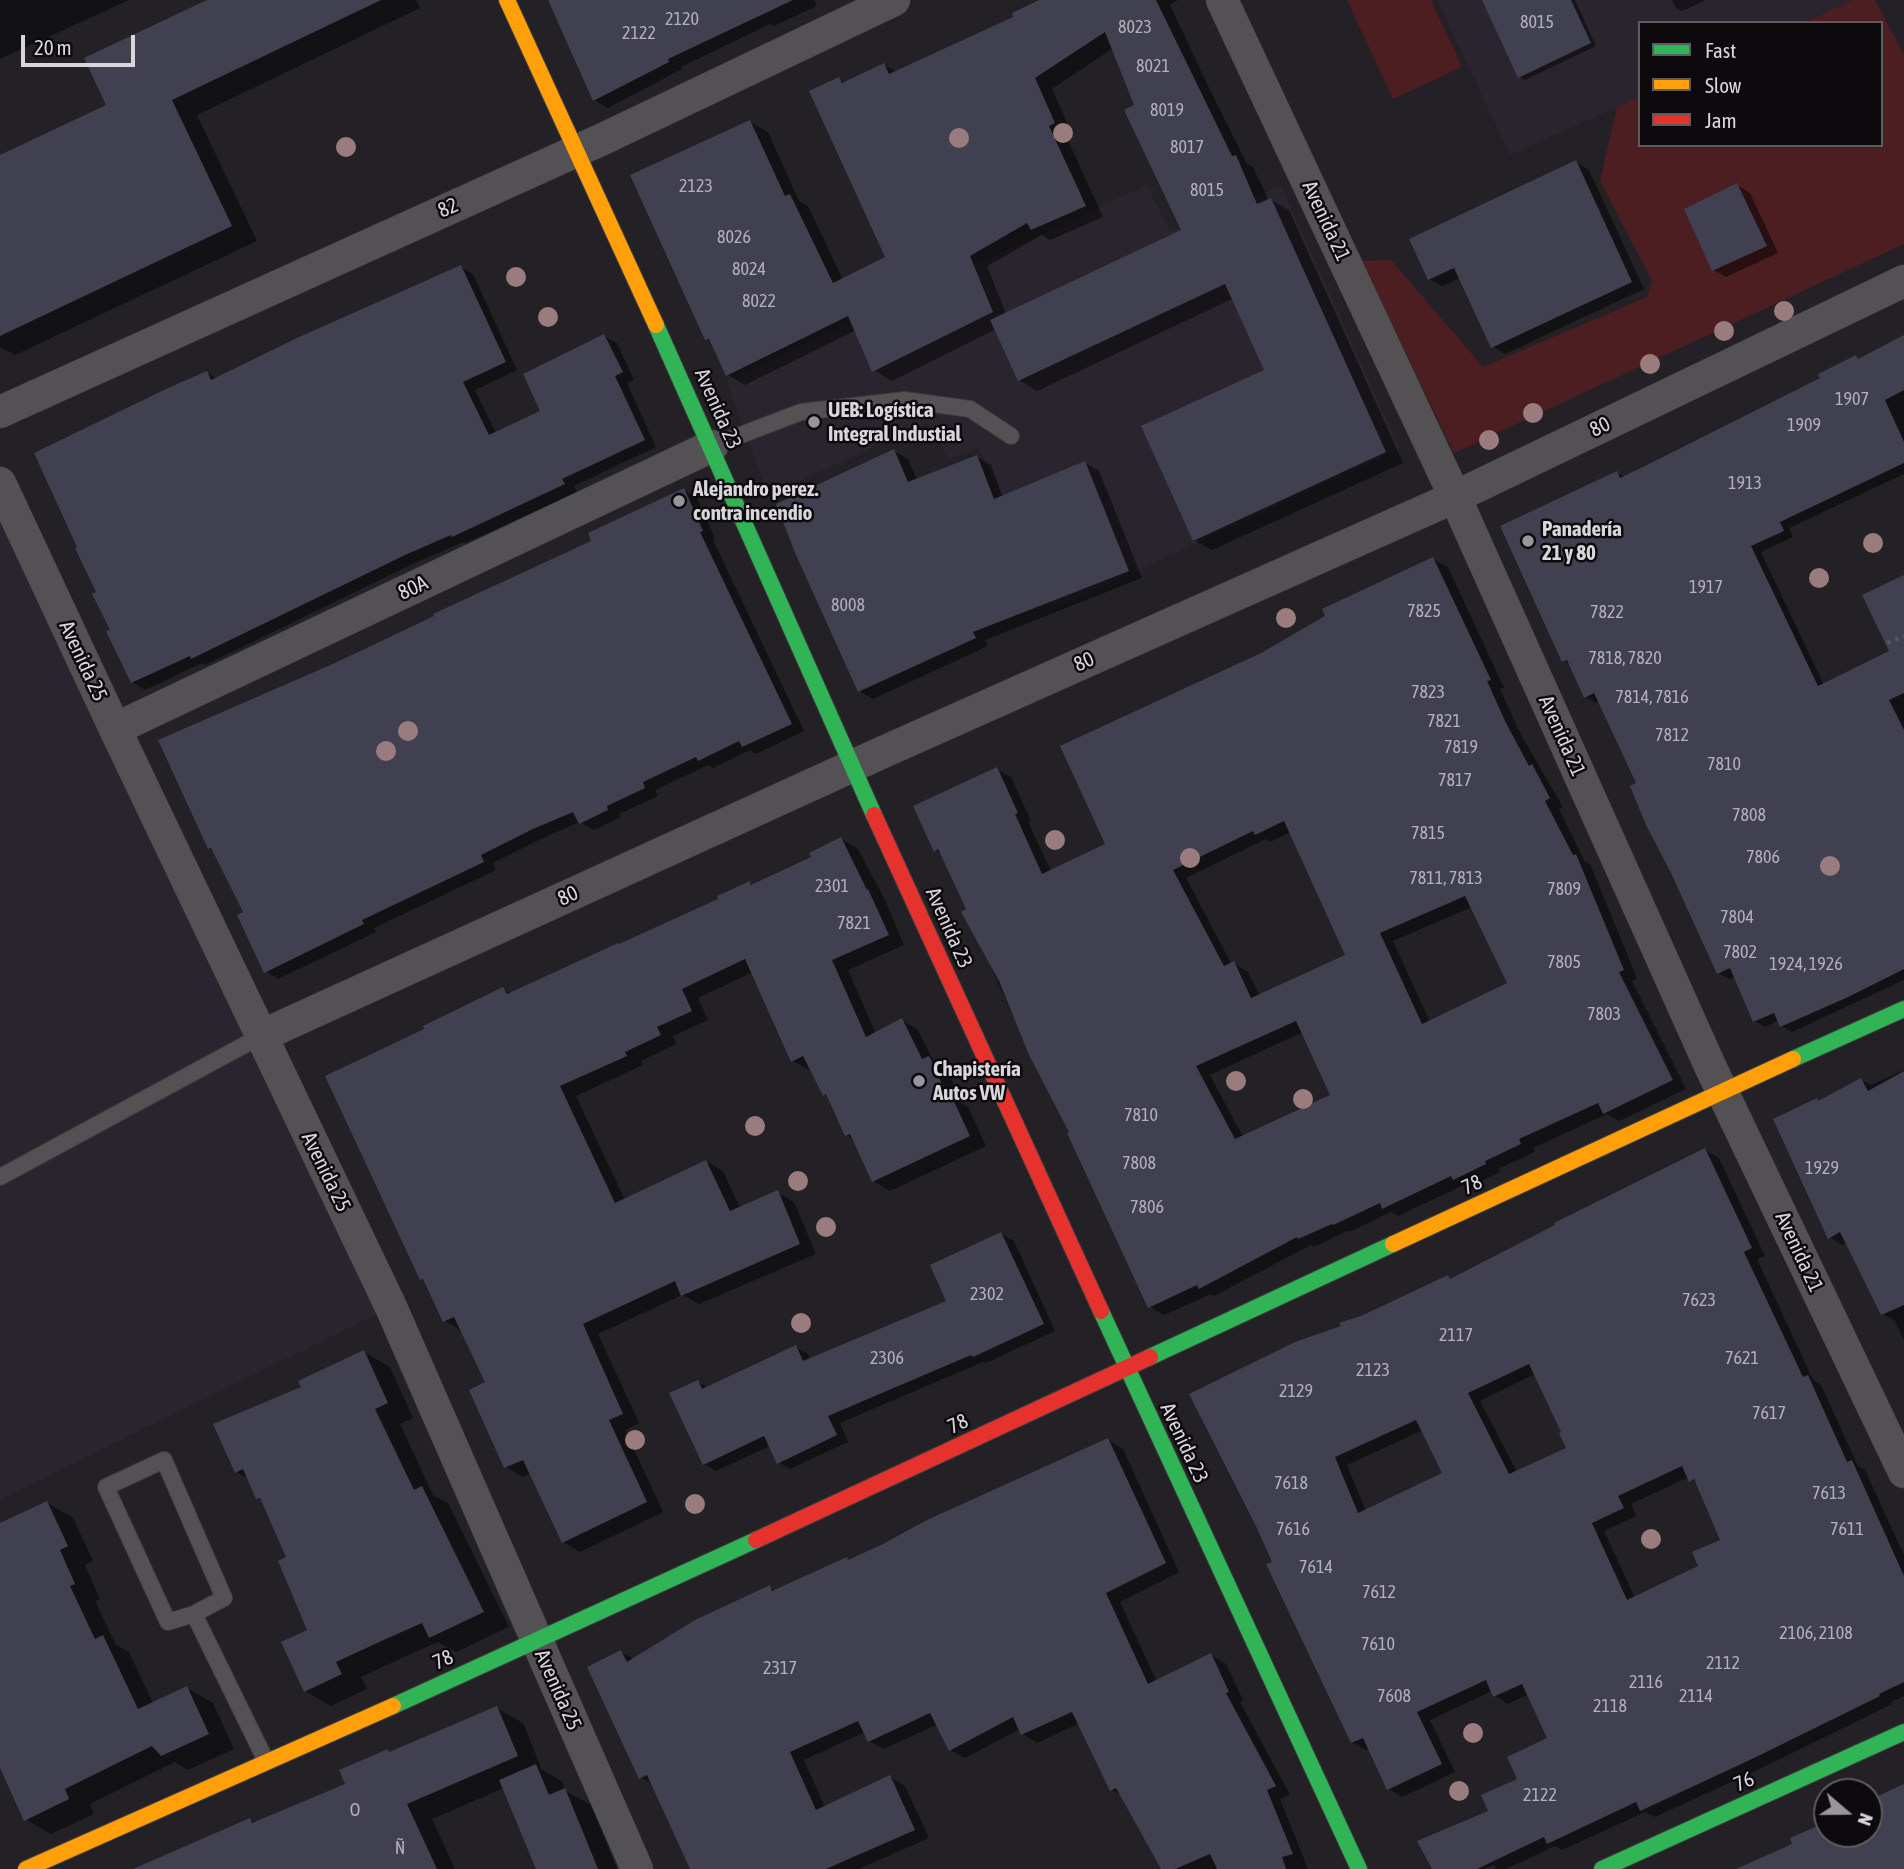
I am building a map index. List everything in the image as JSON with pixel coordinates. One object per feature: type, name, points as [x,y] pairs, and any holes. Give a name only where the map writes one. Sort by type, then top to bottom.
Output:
[{"type":"street","name":"Avenida 23","points":[[507,0],[578,149],[852,766],[1126,1369],[1359,1869]]},
{"type":"street","name":"82","points":[[0,412],[578,149],[894,0]]},
{"type":"street","name":"Avenida 21","points":[[1222,0],[1455,497],[1722,1091],[1904,1472]]},
{"type":"street","name":"80","points":[[261,1036],[852,766],[1455,497],[1904,281]]},
{"type":"street","name":"80A","points":[[115,729],[712,446]]},
{"type":"street","name":"Avenida 25","points":[[0,483],[391,1307],[637,1869]]},
{"type":"street","name":"78","points":[[26,1869],[537,1642],[1904,1009]]},
{"type":"street","name":"76","points":[[1602,1869],[1904,1732]]},
{"type":"lane","points":[[712,446],[801,412],[905,400],[970,409],[1011,436]]},
{"type":"lane","points":[[0,1177],[261,1036]]},
{"type":"lane","points":[[164,1460],[224,1598],[194,1614],[168,1622],[106,1487],[164,1460]]},
{"type":"lane","points":[[194,1614],[266,1761]]},
{"type":"path","points":[[1887,643],[1904,636]]},
{"type":"shaded area","points":[[1347,0],[1431,0],[1462,67],[1393,99]]},
{"type":"shaded area","points":[[1437,0],[1853,0],[1807,21],[1638,21],[1638,98],[1510,155]]},
{"type":"shaded area","points":[[1853,0],[1875,0],[1904,55],[1904,244],[1454,453],[1362,261],[1391,260],[1483,367],[1647,297],[1652,281],[1600,181],[1617,107],[1638,98],[1638,147],[1883,147],[1883,21],[1807,21]]},
{"type":"shaded area","points":[[1147,185],[1170,232],[1281,186],[1400,449],[1054,609],[979,449],[948,459],[928,423],[768,495],[726,380]]},
{"type":"shaded area","points":[[0,483],[391,1307],[0,1500]]},
{"type":"building","points":[[207,0],[381,0],[172,100],[232,226],[0,336],[0,155],[106,105],[84,58]]},
{"type":"building","points":[[548,0],[793,0],[668,59],[669,62],[593,101]]},
{"type":"building","points":[[1039,0],[1156,0],[1232,156],[1236,155],[1257,204],[1271,198],[1386,452],[1193,541],[1141,426],[1264,370],[1225,284],[1018,381],[990,320],[1181,230],[1124,110],[1134,105],[1105,32],[1035,78],[1055,123],[1049,126],[1086,206],[1031,230],[1027,223],[970,256],[993,312],[872,372],[848,316],[726,376],[709,339],[705,340],[630,175],[750,120],[785,196],[790,194],[833,283],[885,257],[809,91],[839,77],[842,83],[884,63],[889,74],[1013,17],[1012,13]]},
{"type":"building","points":[[1482,0],[1571,0],[1591,43],[1518,78]]},
{"type":"building","points":[[1576,160],[1632,282],[1491,348],[1454,268],[1428,280],[1409,239]]},
{"type":"building","points":[[1737,183],[1767,246],[1712,271],[1684,209]]},
{"type":"building","points":[[461,265],[506,362],[463,382],[489,435],[540,411],[523,374],[604,334],[623,372],[615,376],[645,440],[562,479],[565,484],[452,537],[451,535],[405,555],[191,659],[190,656],[131,683],[106,631],[110,630],[92,594],[96,592],[34,453],[168,388],[207,371],[211,380],[297,338]]},
{"type":"building","points":[[1904,335],[1904,390],[1885,400],[1904,442],[1904,463],[1780,522],[1784,531],[1751,546],[1818,686],[1889,651],[1862,595],[1904,575],[1904,693],[1889,700],[1904,730],[1904,969],[1780,1027],[1774,1013],[1753,1022],[1730,968],[1717,974],[1646,825],[1630,786],[1636,783],[1594,693],[1584,698],[1567,660],[1562,662],[1500,526],[1617,471],[1620,478],[1820,378],[1818,374],[1856,355],[1858,359]]},
{"type":"building","points":[[894,449],[908,482],[977,455],[994,499],[1085,461],[1129,571],[973,632],[976,638],[858,692],[776,504]]},
{"type":"building","points":[[684,488],[703,531],[700,532],[792,724],[742,747],[739,741],[698,761],[696,757],[643,782],[645,788],[607,806],[608,810],[579,824],[573,812],[533,829],[481,855],[484,862],[362,920],[364,924],[264,973],[237,915],[243,912],[211,848],[208,849],[158,740],[335,663],[591,541],[588,533]]},
{"type":"building","points":[[1433,557],[1491,680],[1487,681],[1506,723],[1529,766],[1532,764],[1550,798],[1545,801],[1573,855],[1576,854],[1624,970],[1619,972],[1673,1080],[1603,1114],[1598,1103],[1519,1139],[1521,1144],[1453,1180],[1451,1176],[1382,1209],[1380,1203],[1333,1225],[1298,1239],[1297,1237],[1199,1289],[1197,1285],[1148,1308],[1067,1133],[1069,1132],[1029,1055],[999,981],[961,912],[966,909],[938,849],[934,852],[913,806],[997,767],[1042,874],[1105,844],[1060,746],[1261,653],[1325,616],[1322,609]],"holes":[[[1284,821],[1345,955],[1251,998],[1234,961],[1224,966],[1173,870],[1253,831],[1255,835]],[[1465,896],[1507,983],[1422,1024],[1380,933]],[[1296,1021],[1330,1095],[1235,1139],[1196,1066]]]},
{"type":"building","points":[[841,837],[889,935],[832,960],[866,1037],[902,1018],[922,1059],[929,1056],[970,1136],[872,1182],[850,1134],[845,1136],[826,1094],[823,1096],[803,1056],[791,1062],[745,959],[682,989],[692,1011],[657,1027],[661,1035],[625,1052],[627,1056],[560,1086],[615,1203],[706,1160],[730,1211],[778,1190],[800,1244],[681,1296],[675,1281],[583,1324],[623,1414],[609,1420],[647,1502],[562,1543],[523,1460],[504,1468],[469,1390],[485,1382],[454,1317],[443,1322],[423,1279],[420,1280],[325,1076],[424,1029],[423,1026],[503,987],[507,994],[718,899],[717,896],[750,881],[751,885],[811,857],[809,853]]},
{"type":"building","points":[[1904,1071],[1904,1305],[1881,1315],[1840,1232],[1828,1239],[1773,1119],[1817,1098],[1818,1101],[1861,1078],[1868,1091]]},
{"type":"building","points":[[1705,1148],[1752,1248],[1744,1252],[1803,1377],[1808,1375],[1847,1462],[1852,1460],[1904,1576],[1904,1682],[1752,1759],[1640,1811],[1636,1802],[1547,1844],[1544,1837],[1477,1869],[1432,1869],[1417,1841],[1488,1811],[1481,1795],[1517,1779],[1507,1757],[1547,1738],[1522,1684],[1493,1697],[1486,1680],[1417,1712],[1442,1764],[1387,1790],[1363,1738],[1351,1743],[1266,1564],[1272,1562],[1256,1526],[1189,1394],[1295,1342],[1341,1326],[1339,1323],[1361,1316],[1448,1275],[1450,1279],[1555,1225],[1554,1223]],"holes":[[[1529,1364],[1566,1448],[1509,1474],[1468,1393]],[[1416,1420],[1442,1473],[1358,1513],[1335,1457]],[[1682,1466],[1689,1482],[1694,1479],[1720,1540],[1692,1552],[1698,1566],[1627,1600],[1592,1523],[1624,1508],[1618,1496]]]},
{"type":"building","points":[[1001,1232],[1044,1324],[973,1357],[971,1355],[828,1416],[837,1435],[777,1464],[764,1436],[703,1465],[669,1393],[698,1380],[702,1389],[796,1345],[803,1361],[946,1301],[930,1265]]},
{"type":"building","points":[[364,1350],[388,1403],[375,1409],[414,1490],[422,1486],[484,1612],[429,1638],[422,1623],[388,1638],[336,1662],[342,1674],[304,1692],[281,1642],[307,1630],[278,1561],[286,1557],[260,1498],[256,1499],[243,1469],[235,1473],[213,1424],[301,1387],[298,1381]]},
{"type":"building","points":[[1108,1438],[1166,1563],[1106,1593],[1148,1684],[1211,1653],[1229,1692],[1226,1693],[1276,1786],[1267,1790],[1293,1854],[1282,1857],[1286,1869],[1217,1869],[1210,1854],[1175,1869],[1161,1869],[1116,1788],[1110,1791],[1072,1712],[1021,1735],[1013,1717],[949,1751],[930,1713],[868,1742],[858,1721],[790,1752],[816,1810],[890,1775],[915,1830],[826,1869],[690,1869],[647,1775],[639,1779],[587,1667],[621,1650],[627,1662],[695,1620],[770,1585],[772,1591],[847,1557],[848,1560],[927,1520]]},
{"type":"building","points":[[47,1501],[68,1546],[60,1550],[75,1584],[70,1586],[95,1639],[103,1635],[138,1709],[187,1686],[209,1734],[161,1756],[152,1746],[65,1789],[69,1799],[24,1821],[0,1768],[0,1523]]},
{"type":"building","points":[[497,1706],[518,1756],[407,1804],[437,1869],[133,1869],[250,1818],[252,1823],[345,1784],[339,1770]]},
{"type":"building","points":[[536,1764],[549,1795],[565,1788],[598,1869],[536,1869],[499,1780]]},
{"type":"building","points":[[1904,1784],[1904,1869],[1736,1869],[1792,1844],[1790,1838],[1813,1828],[1813,1848],[1883,1848],[1883,1794]]},
{"type":"traffic: fast","points":[[656,325],[874,815]]},
{"type":"traffic: fast","points":[[1793,1059],[1904,1009]]},
{"type":"traffic: fast","points":[[1150,1357],[1393,1244]]},
{"type":"traffic: fast","points":[[1101,1311],[1359,1869]]},
{"type":"traffic: fast","points":[[393,1706],[756,1540]]},
{"type":"traffic: fast","points":[[1602,1869],[1904,1732]]},
{"type":"traffic: slow","points":[[507,0],[656,325]]},
{"type":"traffic: slow","points":[[1393,1244],[1793,1059]]},
{"type":"traffic: slow","points":[[26,1869],[393,1706]]},
{"type":"traffic: jam","points":[[874,815],[1101,1311]]},
{"type":"traffic: jam","points":[[756,1540],[1150,1357]]},
{"type":"place","name":"UEB: Logística Integral Industial","points":[[814,422]]},
{"type":"place","name":"Alejandro perez. contra incendio","points":[[679,501]]},
{"type":"place","name":"Panadería 21 y 80","points":[[1528,541]]},
{"type":"place","name":"Chapistería Autos VW","points":[[919,1081]]}]
